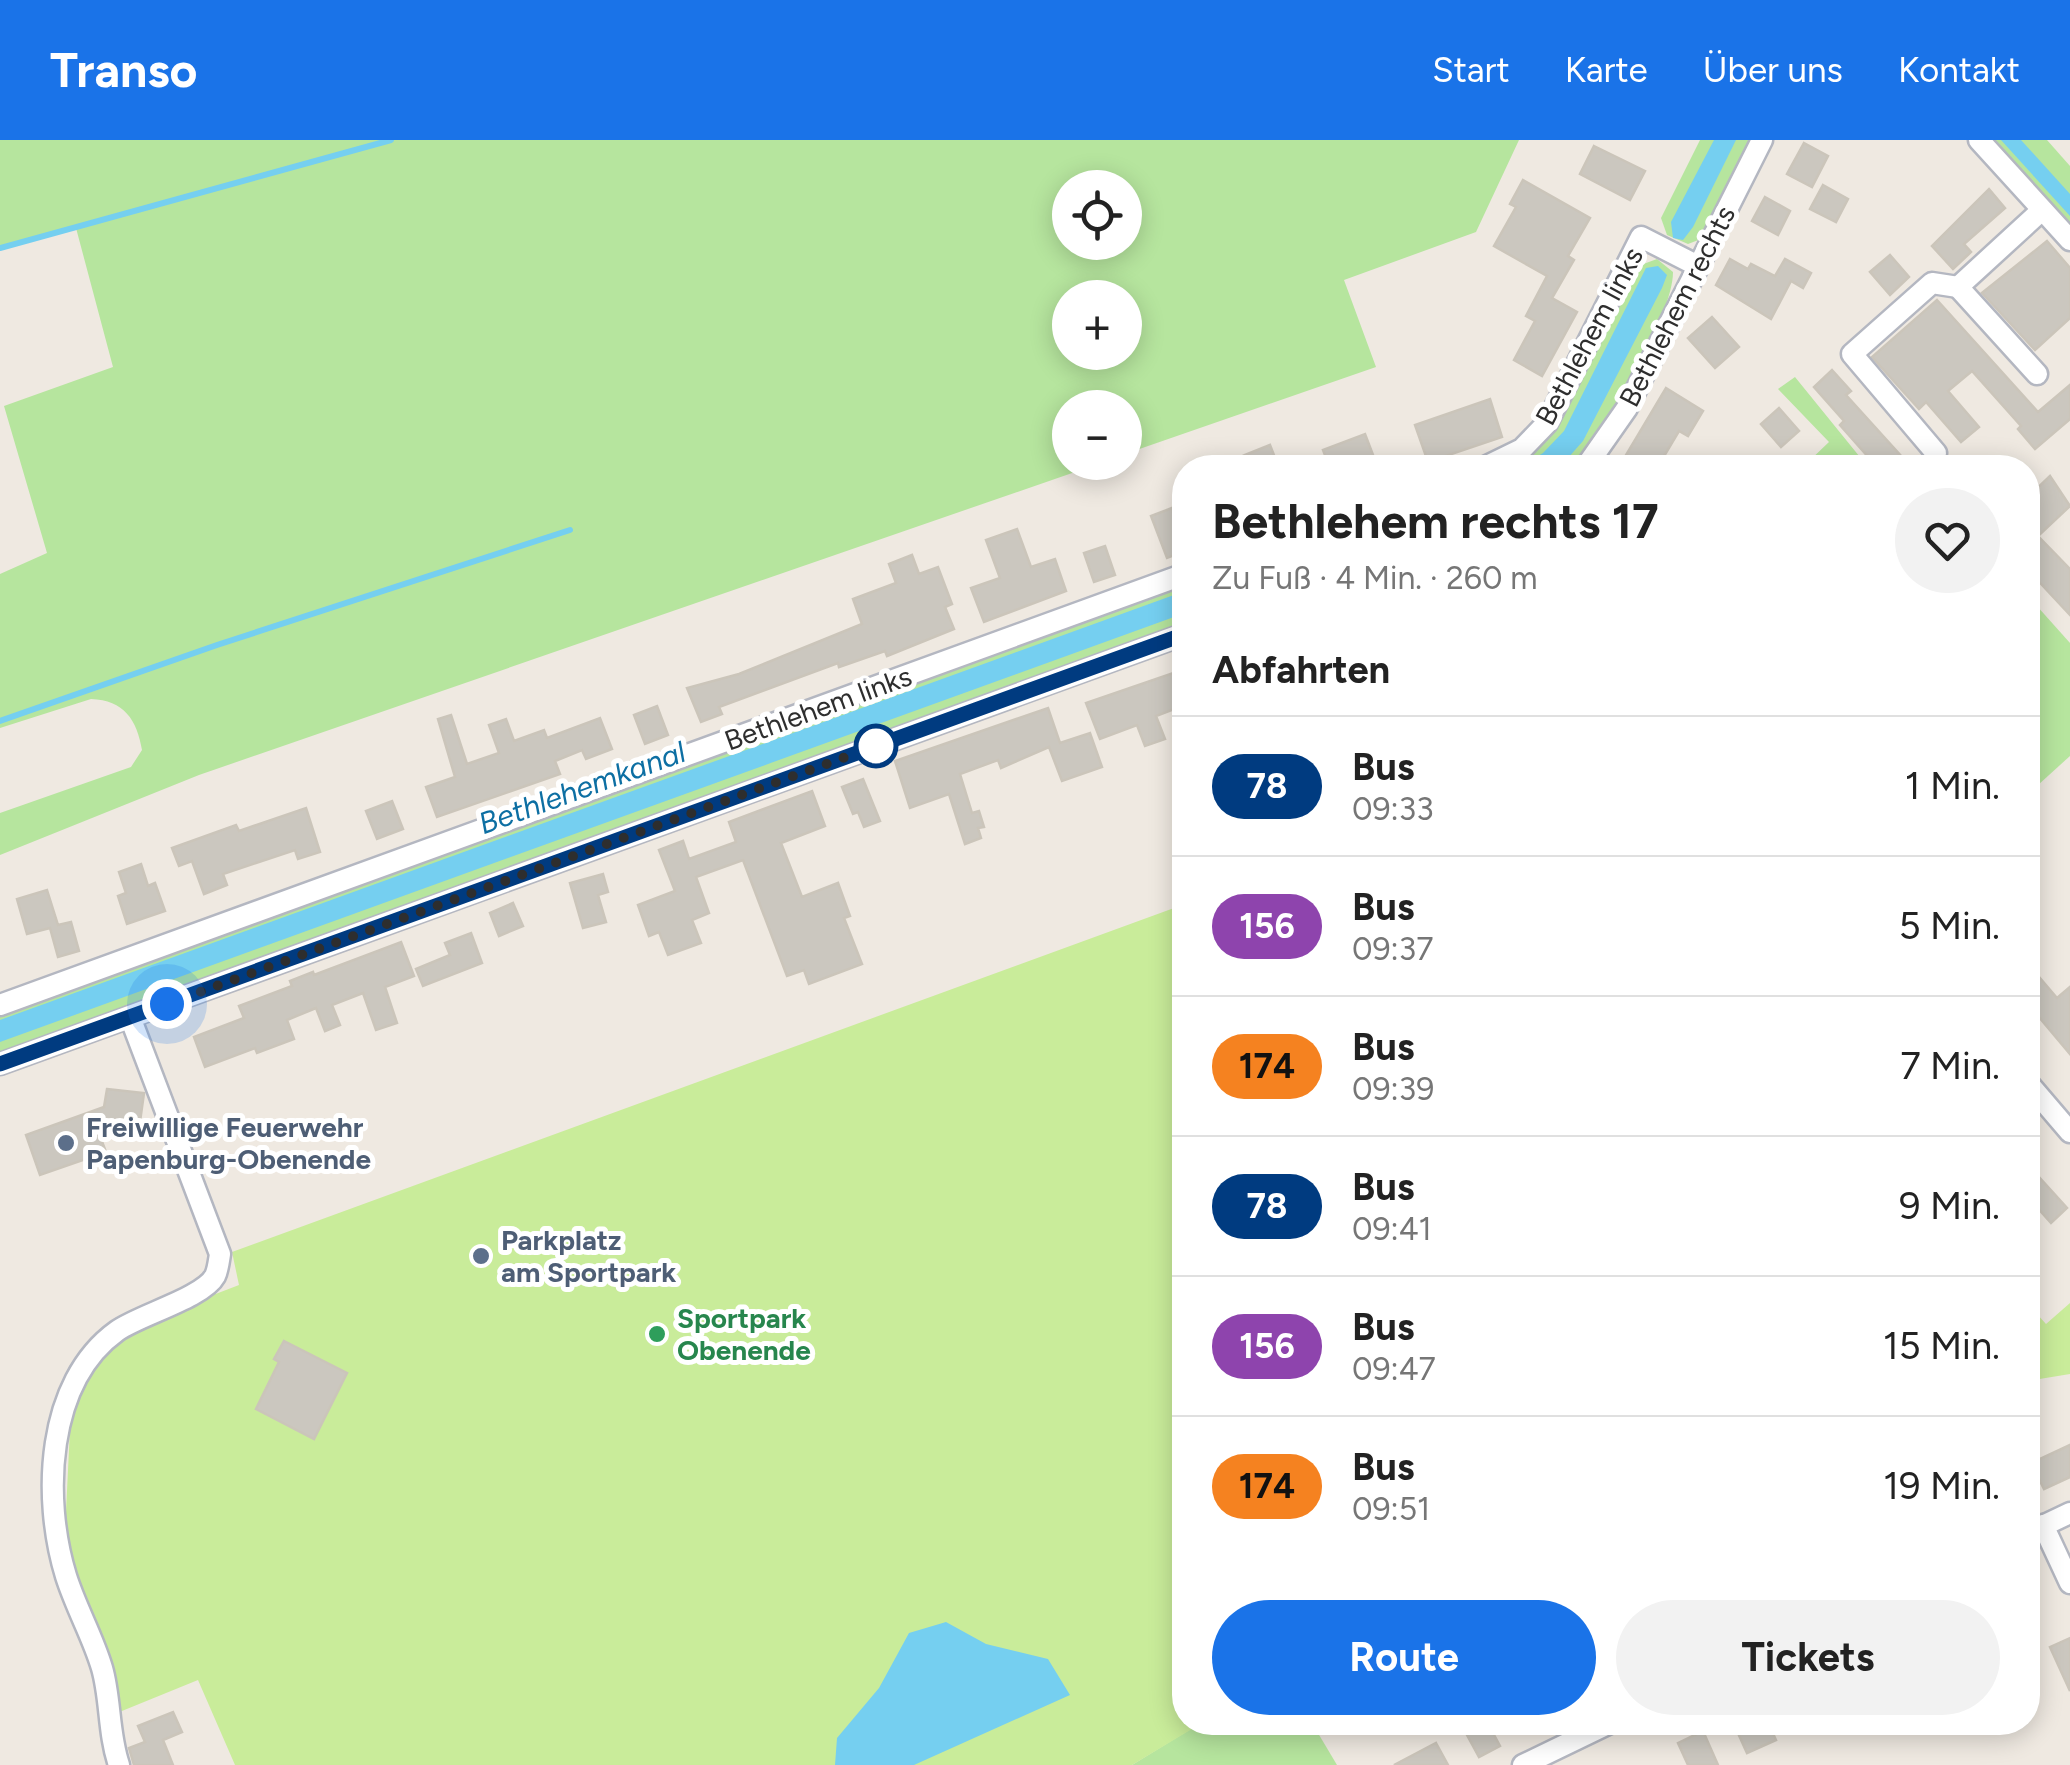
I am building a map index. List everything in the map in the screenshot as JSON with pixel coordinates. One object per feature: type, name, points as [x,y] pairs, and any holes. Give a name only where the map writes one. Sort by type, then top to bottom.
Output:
[{"type":"street","name":"Bethlehem rechts","points":[[1594,455],[1627,408],[1762,140]]},
{"type":"street","points":[[1979,140],[2070,240]]},
{"type":"street","points":[[1958,287],[2042,210]]},
{"type":"street","name":"Bethlehem links","points":[[1510,455],[1522,449],[1547,423],[1642,237],[1698,266]]},
{"type":"street","points":[[1936,453],[1852,354],[1932,284],[1958,287],[2037,374]]},
{"type":"street","name":"Bethlehem links","points":[[0,1005],[1172,579]]},
{"type":"street","points":[[0,1064],[1172,639]]},
{"type":"street","points":[[119,1765],[111,1742],[103,1670],[64,1571],[54,1510],[57,1444],[70,1386],[94,1348],[128,1323],[215,1278],[220,1254],[130,1017]]},
{"type":"street","points":[[2040,1096],[2070,1132]]},
{"type":"street","points":[[2040,1527],[2070,1512]]},
{"type":"street","points":[[2040,1537],[2070,1583]]},
{"type":"street","points":[[1523,1765],[1585,1735]]},
{"type":"green space","points":[[0,140],[1519,140],[1476,232],[1344,280],[1376,367],[1142,448],[1142,390],[1052,390],[1052,480],[199,775],[0,855],[0,813],[131,767],[142,750],[137,730],[127,714],[102,700],[91,699],[0,728],[0,574],[47,553],[4,406],[113,367],[76,228],[0,248]]},
{"type":"green space","points":[[1700,140],[1751,140],[1701,239],[1688,244],[1667,235],[1661,218]]},
{"type":"green space","points":[[1985,140],[2047,140],[2070,166],[2070,234]]},
{"type":"green space","points":[[1657,259],[1673,272],[1662,316],[1618,401],[1581,455],[1520,455],[1536,445],[1638,266]]},
{"type":"green space","points":[[1795,377],[1858,455],[1815,455],[1829,442],[1778,389]]},
{"type":"green space","points":[[1172,587],[1172,629],[0,1056],[0,1013]]},
{"type":"green space","points":[[2040,609],[2070,643],[2070,756],[2040,783]]},
{"type":"green space","name":"Sportpark Obenende","points":[[1172,909],[1172,1735],[1182,1735],[1132,1765],[235,1765],[198,1680],[117,1713],[75,1583],[65,1532],[70,1429],[81,1387],[106,1346],[239,1285],[232,1252]]},
{"type":"green space","points":[[2070,1303],[2070,1374],[2040,1379],[2040,1317],[2046,1324]]},
{"type":"green space","points":[[1181,1735],[1319,1735],[1337,1765],[1132,1765]]},
{"type":"water","points":[[1714,140],[1736,140],[1693,227],[1683,240],[1673,238],[1671,222]]},
{"type":"water","points":[[2001,140],[2021,140],[2070,194],[2070,216]]},
{"type":"water","points":[[1658,266],[1667,275],[1583,441],[1571,455],[1540,455],[1564,431],[1646,268]]},
{"type":"water","points":[[1172,596],[1172,618],[0,1042],[0,1020]]},
{"type":"water","points":[[946,1622],[986,1644],[1048,1659],[1070,1695],[914,1765],[835,1765],[837,1738],[879,1688],[909,1633]]},
{"type":"building","points":[[1804,143],[1828,156],[1812,187],[1787,174]]},
{"type":"building","points":[[1594,146],[1645,171],[1630,200],[1580,174]]},
{"type":"building","points":[[1523,180],[1590,218],[1568,256],[1574,260],[1552,298],[1577,312],[1542,376],[1514,360],[1535,321],[1526,316],[1547,276],[1494,246],[1516,207],[1510,204]]},
{"type":"building","points":[[1823,185],[1848,199],[1836,222],[1810,209]]},
{"type":"building","points":[[1989,189],[2005,208],[1964,244],[1971,252],[1953,269],[1932,246]]},
{"type":"building","points":[[1765,197],[1790,211],[1778,235],[1752,221]]},
{"type":"building","points":[[2047,241],[2070,268],[2070,318],[2035,350],[1982,293]]},
{"type":"building","points":[[1890,255],[1909,277],[1890,295],[1870,272]]},
{"type":"building","points":[[1730,259],[1775,276],[1785,259],[1811,273],[1803,288],[1791,281],[1771,319],[1716,285]]},
{"type":"building","points":[[1937,300],[2038,412],[2070,385],[2070,419],[2035,449],[2018,429],[2021,426],[1972,371],[1948,391],[1979,427],[1961,442],[1926,402],[1919,409],[1872,357]]},
{"type":"building","points":[[1712,317],[1739,347],[1715,368],[1688,338]]},
{"type":"building","points":[[1832,370],[1851,391],[1846,395],[1900,455],[1867,455],[1814,387]]},
{"type":"building","points":[[1666,388],[1703,411],[1688,436],[1679,431],[1665,455],[1626,455]]},
{"type":"building","points":[[1490,399],[1502,437],[1449,455],[1426,455],[1415,425]]},
{"type":"building","points":[[1779,408],[1799,431],[1781,447],[1761,424]]},
{"type":"building","points":[[1365,434],[1373,455],[1325,455],[1323,450]]},
{"type":"building","points":[[1270,445],[1274,455],[1245,455]]},
{"type":"building","points":[[2050,476],[2070,506],[2040,534],[2040,486]]},
{"type":"building","points":[[1172,508],[1172,556],[1167,558],[1151,516]]},
{"type":"building","points":[[1017,529],[1031,567],[1055,559],[1066,591],[984,622],[971,588],[1000,578],[986,540]]},
{"type":"building","points":[[2040,538],[2070,569],[2070,615],[2040,583]]},
{"type":"building","points":[[1105,546],[1115,575],[1094,582],[1084,553]]},
{"type":"building","points":[[912,555],[919,574],[938,567],[952,604],[945,607],[954,629],[887,656],[885,651],[839,667],[838,663],[719,707],[722,714],[701,722],[687,688],[739,674],[862,624],[853,599],[896,583],[889,564]]},
{"type":"building","points":[[1172,673],[1172,710],[1156,716],[1165,739],[1145,746],[1137,725],[1100,739],[1086,703]]},
{"type":"building","points":[[657,706],[668,735],[645,744],[634,715]]},
{"type":"building","points":[[1048,708],[1060,743],[1090,733],[1102,767],[1062,781],[1049,747],[1001,768],[998,760],[960,774],[972,813],[979,811],[984,827],[978,828],[981,838],[965,844],[949,794],[910,808],[895,761]]},
{"type":"building","points":[[451,715],[467,764],[499,753],[489,725],[506,719],[514,741],[544,730],[547,738],[600,718],[612,749],[586,759],[582,750],[555,761],[560,774],[437,817],[426,787],[455,777],[438,719]]},
{"type":"building","points":[[863,779],[880,821],[864,827],[858,812],[853,814],[842,787]]},
{"type":"building","points":[[812,791],[825,826],[781,843],[802,897],[838,883],[850,916],[844,918],[862,964],[809,984],[804,970],[787,976],[743,860],[696,877],[709,913],[692,920],[701,943],[668,955],[659,932],[649,936],[638,905],[675,891],[659,850],[683,841],[689,859],[736,842],[729,822]]},
{"type":"building","points":[[392,801],[403,829],[377,839],[366,811]]},
{"type":"building","points":[[306,808],[320,852],[298,859],[295,850],[223,874],[227,885],[204,894],[192,861],[179,866],[172,848],[236,825],[239,831]]},
{"type":"building","points":[[141,864],[148,886],[155,883],[165,911],[127,924],[118,896],[126,893],[119,872]]},
{"type":"building","points":[[603,874],[608,892],[598,895],[606,922],[583,928],[570,883]]},
{"type":"building","points":[[47,890],[58,925],[71,922],[79,951],[58,957],[50,928],[27,934],[17,899]]},
{"type":"building","points":[[513,903],[523,926],[499,936],[490,913]]},
{"type":"building","points":[[471,933],[482,963],[423,986],[416,969],[450,955],[445,943]]},
{"type":"building","points":[[401,942],[414,976],[385,987],[397,1023],[376,1030],[363,993],[332,1005],[340,1025],[325,1031],[316,1008],[287,1020],[294,1039],[257,1053],[255,1048],[205,1067],[194,1037],[244,1018],[239,1006],[292,986],[290,981]]},
{"type":"building","points":[[2040,978],[2057,998],[2070,987],[2070,1054],[2040,1018]]},
{"type":"building","name":"Freiwillige Feuerwehr Papenburg-Obenende","points":[[107,1089],[144,1093],[138,1136],[98,1131],[106,1152],[40,1175],[26,1135],[104,1107]]},
{"type":"building","points":[[2040,1178],[2067,1208],[2051,1223],[2040,1211]]},
{"type":"building","points":[[284,1341],[347,1373],[314,1439],[256,1409],[279,1362],[274,1359]]},
{"type":"building","points":[[2070,1445],[2070,1477],[2044,1489],[2040,1459]]},
{"type":"building","points":[[2070,1638],[2070,1691],[2050,1647]]},
{"type":"building","points":[[173,1712],[182,1732],[163,1740],[173,1765],[134,1765],[129,1748],[145,1742],[138,1726]]},
{"type":"building","points":[[1467,1735],[1494,1735],[1500,1746],[1479,1757]]},
{"type":"building","points":[[1705,1735],[1718,1765],[1688,1765],[1678,1743]]},
{"type":"building","points":[[1739,1735],[1774,1735],[1776,1740],[1747,1753]]},
{"type":"building","points":[[1436,1743],[1448,1765],[1394,1765]]},
{"type":"waterway","points":[[0,248],[391,140]]},
{"type":"waterway","points":[[0,721],[217,645],[570,530]]},
{"type":"bus line","name":"78","points":[[0,1064],[1172,639]]},
{"type":"place","name":"Freiwillige Feuerwehr Papenburg-Obenende","points":[[66,1143]]},
{"type":"place","name":"Parkplatz am Sportpark","points":[[481,1256]]},
{"type":"place","name":"Sportpark Obenende","points":[[657,1334]]},
{"type":"route","points":[[167,1004],[876,746]]},
{"type":"water label","name":"Bethlehemkanal","points":[[582,788]]}]
